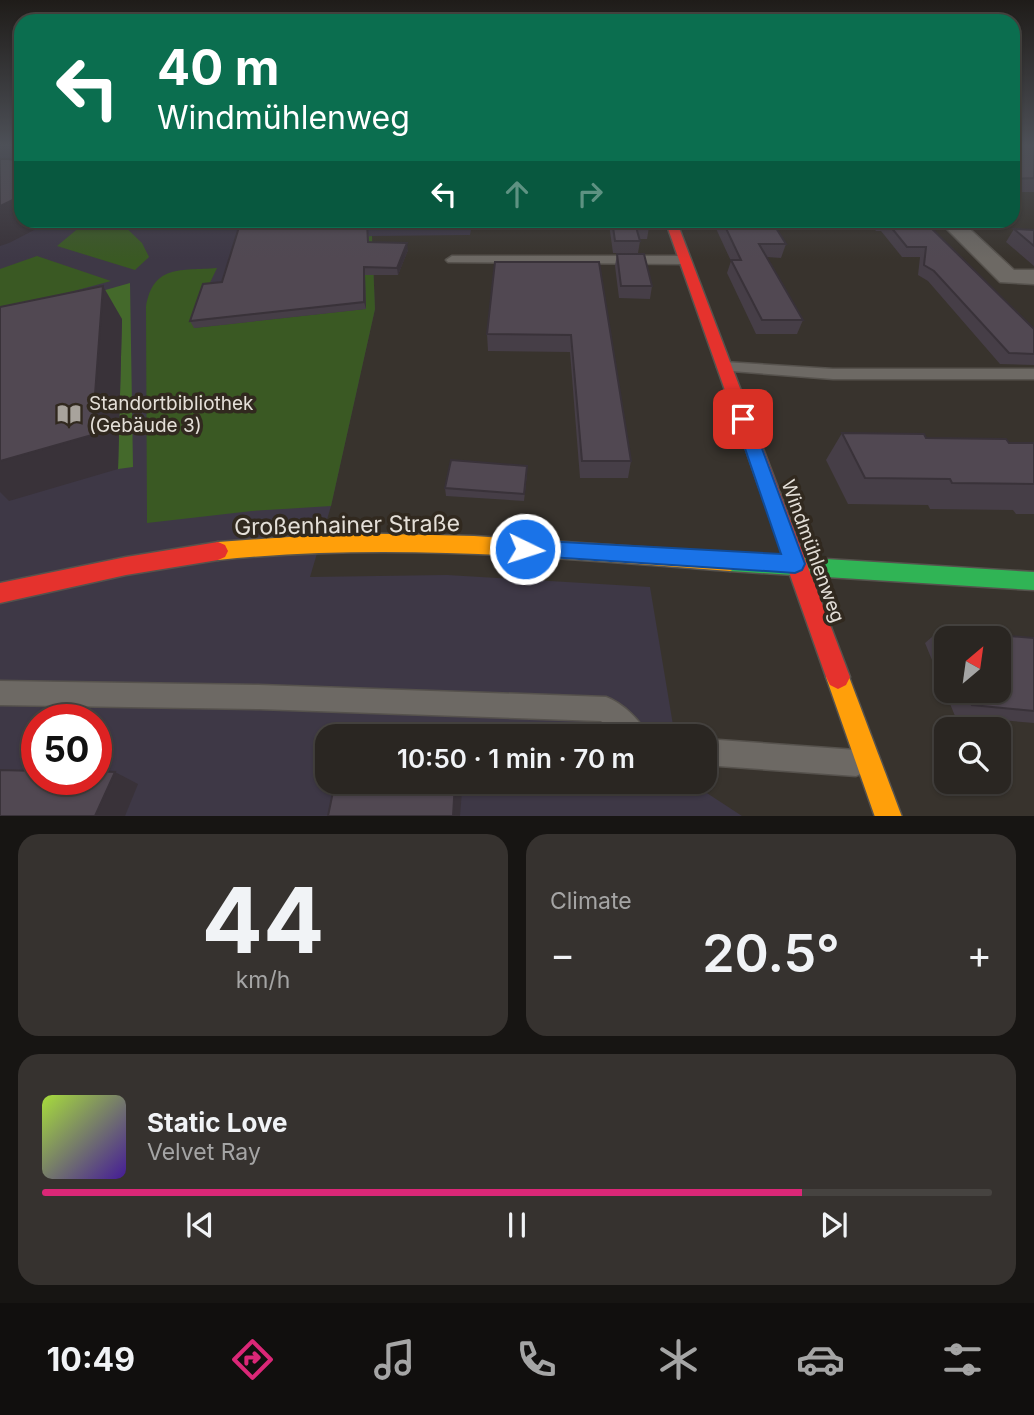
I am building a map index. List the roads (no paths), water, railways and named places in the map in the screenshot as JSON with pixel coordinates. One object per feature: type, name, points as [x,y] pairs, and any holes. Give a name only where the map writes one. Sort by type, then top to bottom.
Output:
[{"type":"main road","name":"Windmühlenweg","points":[[673,228],[889,816]]},
{"type":"main road","name":"Großenhainer Straße","points":[[0,593],[140,562],[254,547],[295,545],[451,544],[1034,581]]},
{"type":"street","points":[[956,228],[1008,277],[1034,277]]},
{"type":"lane","points":[[452,260],[684,260]]},
{"type":"lane","points":[[724,367],[833,374],[1034,374]]},
{"type":"lane","points":[[0,693],[259,697],[606,709],[622,724]]},
{"type":"lane","points":[[717,753],[869,764]]},
{"type":"place","name":"Standortbibliothek (Gebäude 3)","points":[[69,414]]}]
